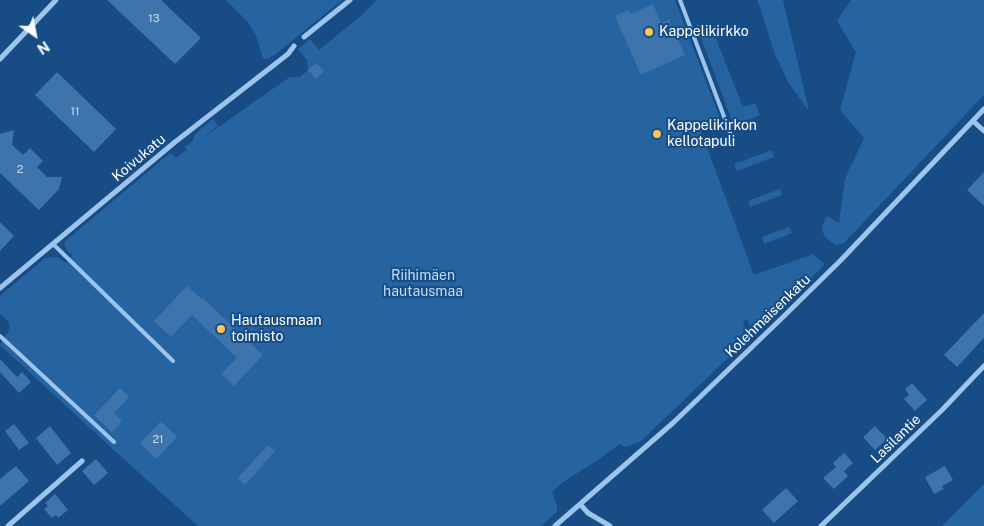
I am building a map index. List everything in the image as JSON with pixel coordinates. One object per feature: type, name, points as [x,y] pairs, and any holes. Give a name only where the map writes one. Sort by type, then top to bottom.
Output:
[{"type":"street","points":[[0,59],[56,0]]},
{"type":"street","points":[[304,37],[350,0]]},
{"type":"street","name":"Koivukatu","points":[[0,288],[175,142],[288,54],[294,46]]},
{"type":"street","name":"Kolehmaisenkatu","points":[[555,526],[674,422],[781,319],[841,260],[984,109]]},
{"type":"street","points":[[973,121],[984,131]]},
{"type":"street","name":"Lasilantie","points":[[821,526],[942,410],[984,366]]},
{"type":"street","points":[[8,526],[82,461]]},
{"type":"street","points":[[580,504],[588,513],[610,526]]},
{"type":"lane","points":[[680,0],[734,143]]},
{"type":"lane","points":[[52,244],[173,361]]},
{"type":"lane","points":[[0,336],[114,442]]},
{"type":"green space","points":[[226,0],[342,0],[276,54],[263,59],[256,36],[248,22]]},
{"type":"green space","name":"Riihimäen hautausmaa","points":[[377,0],[675,0],[721,121],[700,129],[754,275],[812,254],[825,264],[754,334],[747,319],[743,322],[749,338],[641,441],[626,447],[620,444],[563,482],[552,492],[557,512],[541,526],[198,526],[0,345],[10,329],[8,321],[0,314],[0,296],[45,258],[57,257],[66,263],[73,255],[67,250],[64,242],[169,154],[176,158],[187,150],[185,147],[193,141],[195,134],[213,119],[218,126],[194,144],[290,77],[300,77],[308,70],[307,60],[298,49],[310,39],[319,50],[361,16]]},
{"type":"green space","points":[[757,0],[783,0],[809,111],[788,82],[774,52]]},
{"type":"green space","points":[[851,0],[984,0],[984,95],[844,243],[836,245],[823,233],[824,221],[827,216],[839,223],[845,179],[864,138],[840,110],[856,52],[837,21]]},
{"type":"green space","points":[[696,24],[713,31],[743,107],[755,103],[760,115],[734,126]]},
{"type":"green space","points":[[772,150],[774,157],[737,171],[734,164]]},
{"type":"green space","points":[[780,189],[782,195],[750,207],[748,201]]},
{"type":"green space","points":[[789,227],[792,233],[764,244],[762,237]]},
{"type":"green space","points":[[984,484],[984,526],[942,526]]},
{"type":"building","points":[[107,0],[161,0],[201,38],[175,64]]},
{"type":"building","name":"Kappelikirkko","points":[[653,4],[661,23],[669,20],[685,55],[641,75],[615,16],[629,10],[631,14]]},
{"type":"building","points":[[316,63],[324,71],[316,79],[308,70]]},
{"type":"building","points":[[57,72],[116,129],[94,152],[35,95]]},
{"type":"building","points":[[14,130],[12,145],[23,155],[30,148],[43,161],[37,167],[47,177],[62,177],[59,189],[39,210],[0,173],[0,134]]},
{"type":"building","points":[[984,172],[984,206],[967,190]]},
{"type":"building","points":[[0,222],[14,236],[0,251]]},
{"type":"building","name":"Hautausmaan toimisto","points":[[187,286],[203,298],[263,355],[234,386],[221,374],[237,358],[192,315],[171,337],[154,321]]},
{"type":"building","points":[[984,313],[984,338],[957,367],[944,355]]},
{"type":"building","points":[[0,359],[17,377],[22,372],[31,382],[19,393],[0,372]]},
{"type":"building","points":[[912,383],[927,400],[915,411],[904,399],[909,395],[905,389]]},
{"type":"building","points":[[120,388],[129,397],[114,413],[122,421],[112,432],[94,415]]},
{"type":"building","points":[[161,421],[177,437],[156,459],[140,443]]},
{"type":"building","points":[[14,424],[29,443],[19,450],[5,431]]},
{"type":"building","points":[[50,426],[71,453],[57,465],[36,438]]},
{"type":"building","points":[[875,426],[887,439],[875,450],[863,437]]},
{"type":"building","points":[[268,445],[275,451],[245,485],[238,478]]},
{"type":"building","points":[[844,453],[853,463],[844,471],[848,476],[834,489],[823,478],[836,467],[833,463]]},
{"type":"building","points":[[96,459],[108,473],[94,485],[82,471]]},
{"type":"building","points":[[16,466],[29,481],[0,506],[0,479]]},
{"type":"building","points":[[945,466],[953,480],[942,486],[944,489],[934,494],[925,477]]},
{"type":"building","points":[[786,488],[798,501],[774,523],[762,510]]},
{"type":"building","points":[[55,494],[68,510],[58,518],[56,515],[52,518],[44,509],[48,506],[45,503]]},
{"type":"place","name":"Kappelikirkko","points":[[649,32]]},
{"type":"place","name":"Kappelikirkon kellotapuli","points":[[657,134]]},
{"type":"place","name":"Hautausmaan toimisto","points":[[221,329]]}]
